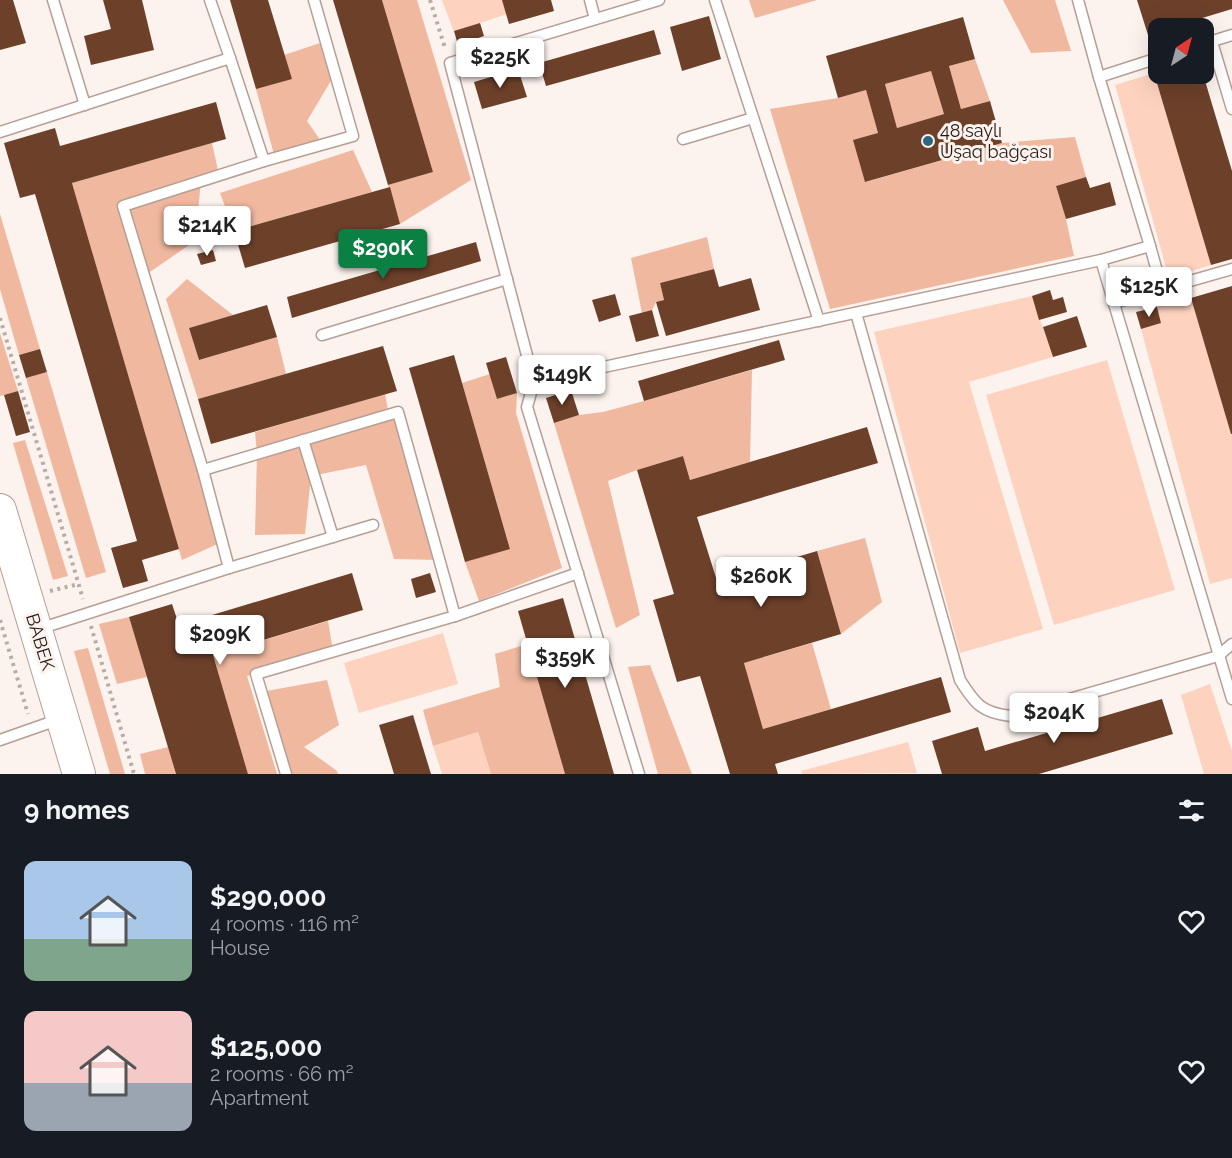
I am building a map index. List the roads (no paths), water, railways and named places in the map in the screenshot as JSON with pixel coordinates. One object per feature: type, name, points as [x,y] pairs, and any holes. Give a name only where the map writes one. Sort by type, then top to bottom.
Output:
[{"type":"street","name":"BABEK","points":[[0,510],[79,774]]},
{"type":"lane","points":[[53,0],[85,105]]},
{"type":"lane","points":[[210,0],[264,161]]},
{"type":"lane","points":[[229,568],[203,470],[123,206],[264,161],[353,136],[314,0]]},
{"type":"lane","points":[[590,0],[595,19]]},
{"type":"lane","points":[[639,774],[527,407],[534,382],[450,63],[659,0]]},
{"type":"lane","points":[[715,0],[819,321]]},
{"type":"lane","points":[[1078,0],[1162,289]]},
{"type":"lane","points":[[1214,41],[1232,35]]},
{"type":"lane","points":[[0,132],[230,58]]},
{"type":"lane","points":[[1099,77],[1148,61]]},
{"type":"lane","points":[[1214,61],[1232,109]]},
{"type":"lane","points":[[683,140],[753,118]]},
{"type":"lane","points":[[534,382],[1101,260],[1150,246]]},
{"type":"lane","points":[[1101,260],[1232,699]]},
{"type":"lane","points":[[1114,303],[1232,269]]},
{"type":"lane","points":[[322,335],[507,279]]},
{"type":"lane","points":[[856,313],[960,680],[975,704],[999,714],[1011,716],[1218,656],[1232,644]]},
{"type":"lane","points":[[203,470],[398,412],[455,616]]},
{"type":"lane","points":[[303,440],[333,537]]},
{"type":"lane","points":[[36,630],[373,525]]},
{"type":"lane","points":[[286,774],[256,674],[455,616],[578,573]]},
{"type":"lane","points":[[0,741],[63,718]]},
{"type":"place","name":"48 saylı Uşaq bağçası","points":[[928,141]]}]
